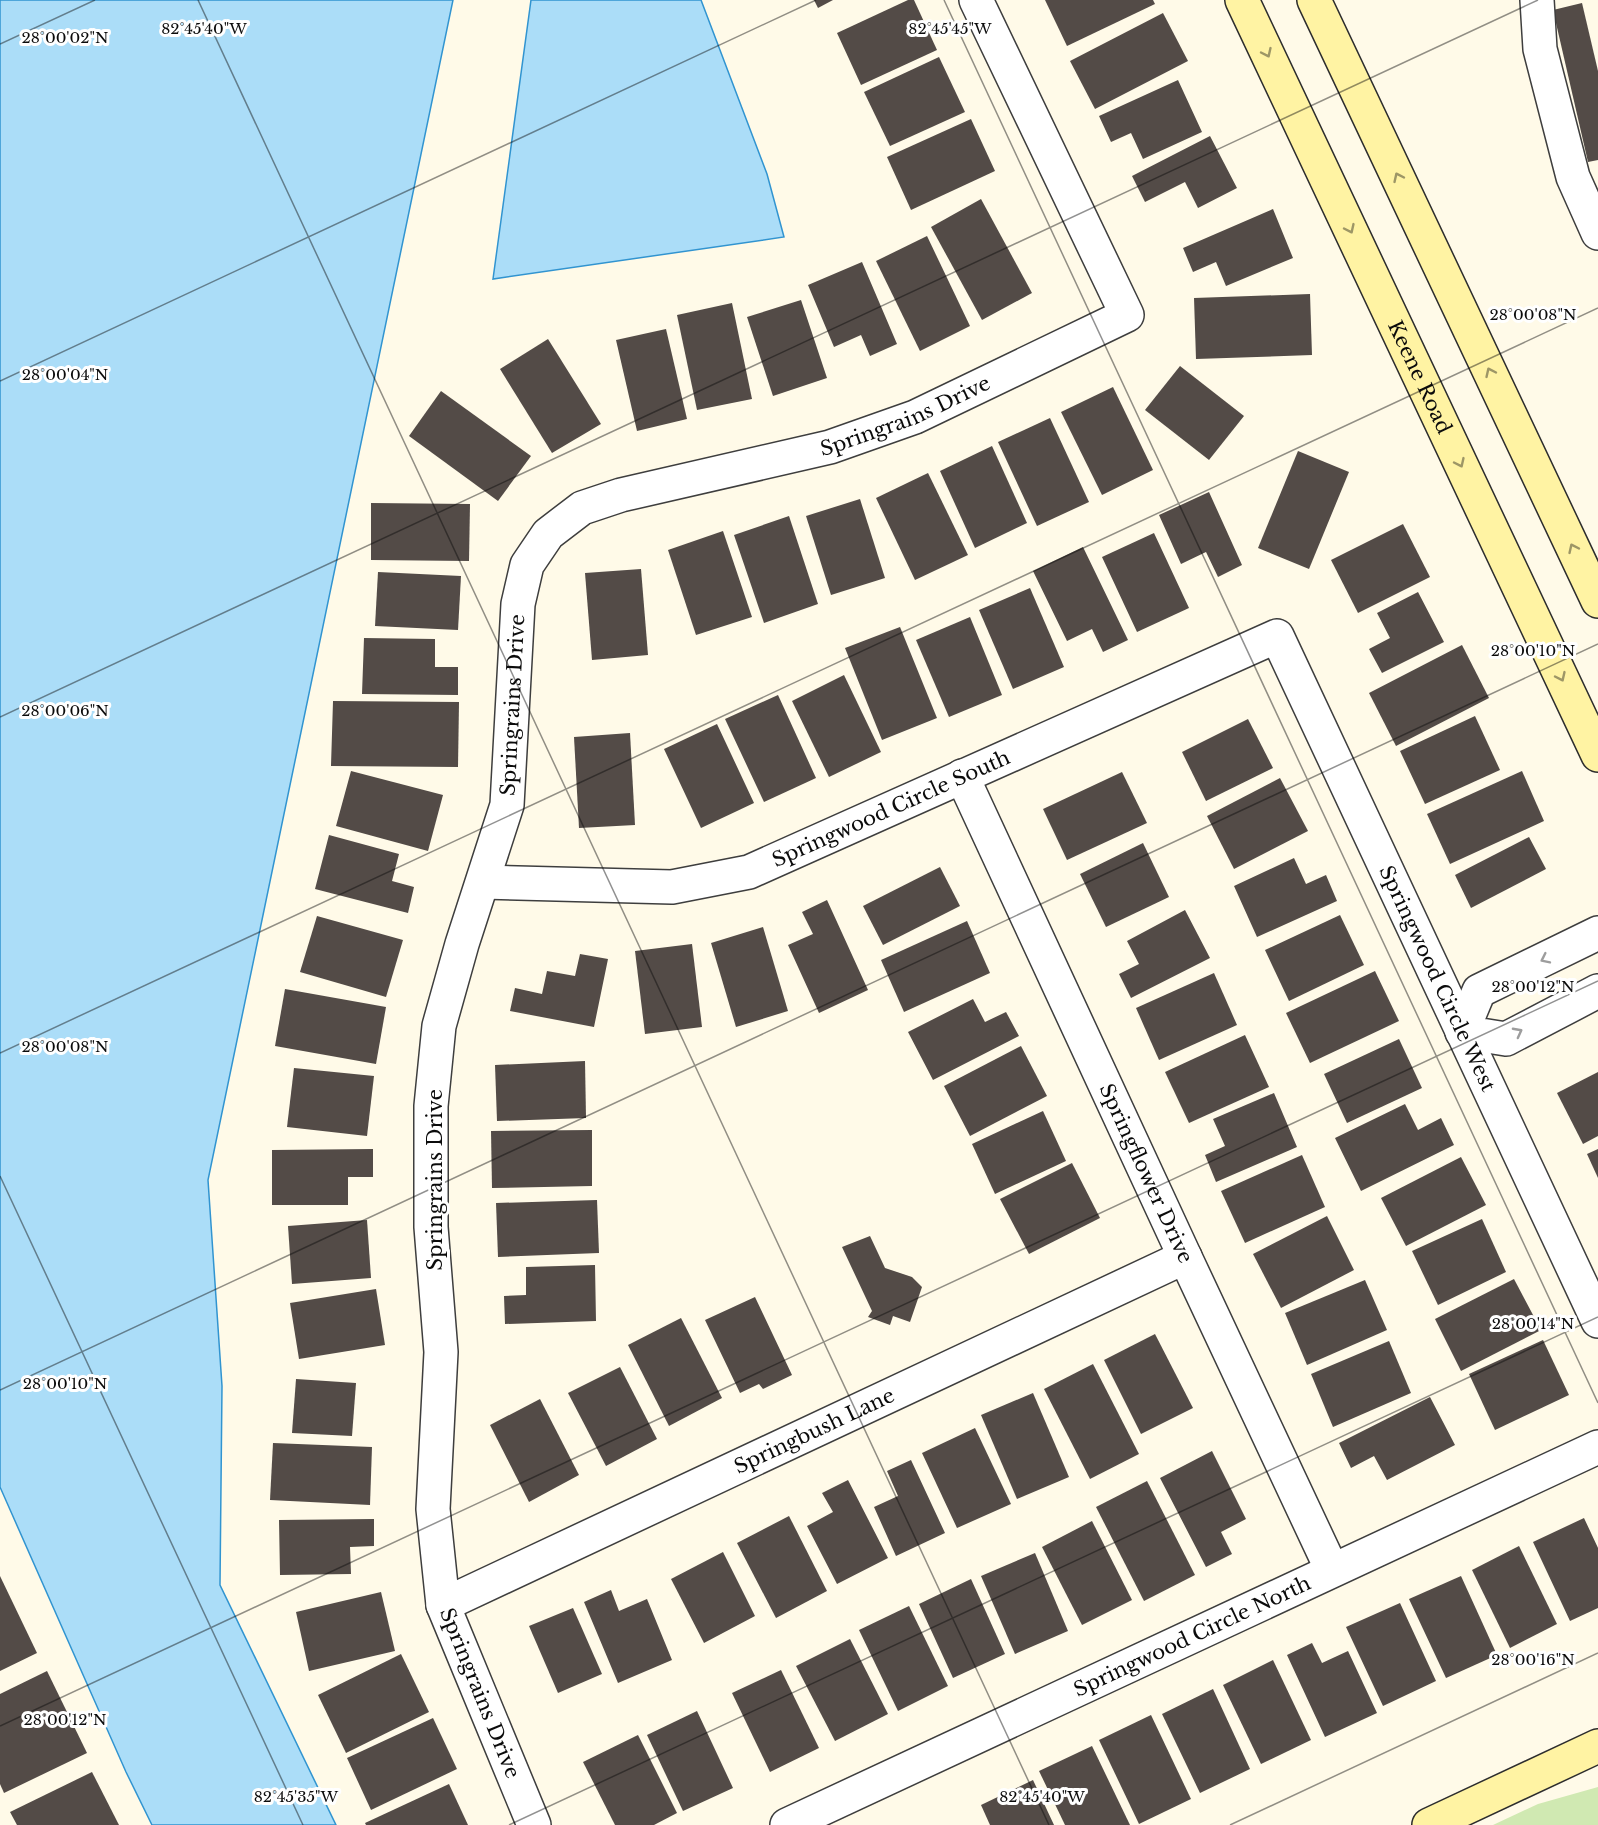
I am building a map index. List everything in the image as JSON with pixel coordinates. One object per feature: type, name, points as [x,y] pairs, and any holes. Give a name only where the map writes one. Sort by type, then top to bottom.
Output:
[{"type":"main road","name":"Keene Road","points":[[1242,0],[1598,755]]},
{"type":"main road","points":[[1314,0],[1598,601]]},
{"type":"main road","points":[[1429,1825],[1598,1746]]},
{"type":"street","name":"Springrains Drive","points":[[534,1825],[442,1605],[433,1509],[441,1352],[431,1227],[431,1106],[439,1026],[462,944],[507,805],[518,604],[527,565],[548,534],[582,508],[621,495],[830,447],[915,417],[1126,315],[976,0]]},
{"type":"street","points":[[1537,0],[1540,49],[1570,166],[1598,233]]},
{"type":"street","name":"Springwood Circle South","points":[[483,882],[672,887],[749,872],[1277,636]]},
{"type":"street","name":"Springwood Circle West","points":[[1277,636],[1598,1321]]},
{"type":"street","name":"Springflower Drive","points":[[962,776],[1332,1570]]},
{"type":"street","points":[[1598,933],[1479,991],[1462,1032],[1506,1039],[1598,991]]},
{"type":"street","name":"Springbush Lane","points":[[442,1605],[1185,1257]]},
{"type":"street","name":"Springwood Circle North","points":[[787,1825],[1598,1447]]},
{"type":"green space","points":[[1598,1787],[1598,1825],[1493,1825],[1538,1804]]},
{"type":"water","points":[[0,0],[453,0],[208,1180],[222,1386],[220,1585],[336,1825],[152,1825],[126,1772],[0,1487]]},
{"type":"water","points":[[531,0],[701,0],[767,174],[784,237],[493,279]]},
{"type":"building","points":[[814,0],[833,0],[818,8]]},
{"type":"building","points":[[908,0],[914,0],[937,50],[861,85],[837,33]]},
{"type":"building","points":[[1045,0],[1153,0],[1155,4],[1067,46]]},
{"type":"building","points":[[1582,3],[1598,71],[1598,160],[1588,162],[1553,10]]},
{"type":"building","points":[[1163,13],[1188,61],[1095,109],[1070,61]]},
{"type":"building","points":[[939,57],[965,112],[890,146],[864,92]]},
{"type":"building","points":[[1178,80],[1202,132],[1143,159],[1131,133],[1111,142],[1099,116]]},
{"type":"building","points":[[971,119],[995,171],[911,210],[887,157]]},
{"type":"building","points":[[1210,136],[1237,188],[1198,208],[1185,182],[1145,202],[1132,176]]},
{"type":"building","points":[[981,199],[1032,293],[982,320],[931,227]]},
{"type":"building","points":[[1273,209],[1293,258],[1226,286],[1216,262],[1193,272],[1183,248]]},
{"type":"building","points":[[927,236],[970,326],[920,351],[876,261]]},
{"type":"building","points":[[862,262],[897,344],[870,356],[861,335],[834,347],[808,285]]},
{"type":"building","points":[[1310,294],[1312,355],[1196,359],[1194,298]]},
{"type":"building","points":[[801,300],[827,378],[773,396],[747,317]]},
{"type":"building","points":[[732,303],[752,399],[697,410],[677,315]]},
{"type":"building","points":[[666,329],[687,419],[637,431],[616,340]]},
{"type":"building","points":[[548,339],[601,424],[552,453],[500,369]]},
{"type":"building","points":[[1180,366],[1244,416],[1209,460],[1145,410]]},
{"type":"building","points":[[1113,387],[1153,470],[1102,495],[1061,412]]},
{"type":"building","points":[[441,391],[531,456],[498,501],[409,436]]},
{"type":"building","points":[[1050,418],[1089,502],[1037,526],[998,442]]},
{"type":"building","points":[[992,446],[1027,523],[975,548],[940,471]]},
{"type":"building","points":[[1298,451],[1349,472],[1309,569],[1258,548]]},
{"type":"building","points":[[928,473],[968,555],[915,580],[876,498]]},
{"type":"building","points":[[1209,492],[1242,565],[1218,577],[1206,552],[1181,564],[1159,515]]},
{"type":"building","points":[[860,499],[885,578],[831,595],[806,516]]},
{"type":"building","points":[[371,503],[470,504],[469,561],[371,560]]},
{"type":"building","points":[[789,516],[818,604],[764,623],[734,535]]},
{"type":"building","points":[[1403,524],[1430,577],[1358,613],[1331,560]]},
{"type":"building","points":[[723,531],[752,617],[696,635],[668,550]]},
{"type":"building","points":[[1154,533],[1189,608],[1137,632],[1102,557]]},
{"type":"building","points":[[1083,547],[1128,640],[1103,652],[1092,629],[1067,641],[1033,571]]},
{"type":"building","points":[[641,569],[648,655],[592,660],[585,573]]},
{"type":"building","points":[[378,572],[461,576],[458,630],[375,626]]},
{"type":"building","points":[[1030,588],[1064,667],[1013,689],[979,610]]},
{"type":"building","points":[[1418,592],[1444,642],[1382,673],[1369,649],[1390,638],[1377,613]]},
{"type":"building","points":[[970,617],[1002,695],[949,717],[916,640]]},
{"type":"building","points":[[900,627],[937,718],[882,740],[845,648]]},
{"type":"building","points":[[364,638],[435,639],[435,667],[458,667],[458,695],[362,694]]},
{"type":"building","points":[[1462,645],[1489,698],[1396,746],[1369,693]]},
{"type":"building","points":[[844,675],[881,752],[829,777],[792,701]]},
{"type":"building","points":[[778,695],[816,778],[764,802],[725,719]]},
{"type":"building","points":[[333,701],[459,702],[458,767],[331,766]]},
{"type":"building","points":[[1475,716],[1500,770],[1425,804],[1400,751]]},
{"type":"building","points":[[1248,719],[1273,768],[1206,801],[1182,752]]},
{"type":"building","points":[[717,724],[754,803],[701,828],[664,749]]},
{"type":"building","points":[[630,733],[635,825],[579,828],[574,737]]},
{"type":"building","points":[[351,771],[443,795],[428,851],[336,826]]},
{"type":"building","points":[[1522,771],[1544,821],[1450,864],[1427,814]]},
{"type":"building","points":[[1122,772],[1147,823],[1067,860],[1043,809]]},
{"type":"building","points":[[1280,778],[1308,831],[1234,869],[1207,816]]},
{"type":"building","points":[[329,835],[399,854],[392,881],[414,887],[408,913],[315,889]]},
{"type":"building","points":[[1529,837],[1546,869],[1471,908],[1455,875]]},
{"type":"building","points":[[1143,843],[1169,897],[1106,927],[1080,874]]},
{"type":"building","points":[[1294,858],[1306,884],[1326,875],[1337,901],[1257,937],[1234,886]]},
{"type":"building","points":[[940,867],[960,906],[883,945],[863,906]]},
{"type":"building","points":[[827,900],[868,990],[819,1013],[788,945],[813,934],[802,912]]},
{"type":"building","points":[[1185,910],[1210,958],[1131,998],[1119,974],[1139,964],[1127,941]]},
{"type":"building","points":[[1340,915],[1364,965],[1289,1001],[1265,950]]},
{"type":"building","points":[[317,916],[403,940],[386,997],[300,972]]},
{"type":"building","points":[[967,921],[990,973],[904,1012],[881,960]]},
{"type":"building","points":[[763,927],[788,1011],[736,1027],[711,943]]},
{"type":"building","points":[[692,944],[702,1027],[645,1034],[635,951]]},
{"type":"building","points":[[580,954],[608,959],[594,1027],[510,1011],[515,988],[542,994],[547,971],[575,976]]},
{"type":"building","points":[[1375,971],[1399,1021],[1310,1063],[1286,1013]]},
{"type":"building","points":[[1214,973],[1237,1025],[1159,1060],[1136,1008]]},
{"type":"building","points":[[285,989],[386,1007],[376,1064],[275,1046]]},
{"type":"building","points":[[973,999],[985,1022],[1006,1012],[1019,1036],[933,1080],[908,1032]]},
{"type":"building","points":[[1245,1035],[1269,1087],[1189,1123],[1165,1072]]},
{"type":"building","points":[[1399,1039],[1422,1088],[1347,1123],[1324,1074]]},
{"type":"building","points":[[1021,1046],[1047,1096],[970,1136],[944,1086]]},
{"type":"building","points":[[585,1061],[586,1118],[497,1121],[495,1065]]},
{"type":"building","points":[[294,1068],[374,1076],[367,1136],[287,1127]]},
{"type":"building","points":[[1598,1072],[1598,1136],[1583,1144],[1557,1093]]},
{"type":"building","points":[[1274,1093],[1297,1147],[1216,1182],[1205,1155],[1225,1146],[1213,1119]]},
{"type":"building","points":[[1405,1104],[1418,1130],[1441,1118],[1454,1145],[1361,1191],[1335,1138]]},
{"type":"building","points":[[1043,1111],[1066,1161],[995,1194],[972,1144]]},
{"type":"building","points":[[592,1130],[592,1186],[492,1188],[491,1131]]},
{"type":"building","points":[[373,1149],[373,1177],[348,1177],[348,1205],[272,1205],[272,1150]]},
{"type":"building","points":[[1598,1149],[1598,1178],[1587,1154]]},
{"type":"building","points":[[1302,1155],[1325,1207],[1245,1243],[1221,1191]]},
{"type":"building","points":[[1461,1157],[1486,1205],[1406,1246],[1381,1198]]},
{"type":"building","points":[[1072,1163],[1100,1218],[1029,1254],[1000,1199]]},
{"type":"building","points":[[597,1200],[599,1253],[498,1257],[496,1203]]},
{"type":"building","points":[[1327,1216],[1354,1270],[1281,1308],[1253,1254]]},
{"type":"building","points":[[1482,1219],[1506,1272],[1438,1305],[1412,1251]]},
{"type":"building","points":[[367,1220],[371,1278],[292,1284],[288,1226]]},
{"type":"building","points":[[870,1236],[885,1268],[912,1277],[922,1287],[910,1322],[893,1316],[890,1325],[868,1317],[872,1311],[842,1247]]},
{"type":"building","points":[[595,1265],[596,1321],[505,1324],[504,1296],[526,1295],[526,1267]]},
{"type":"building","points":[[1514,1279],[1541,1330],[1461,1371],[1435,1319]]},
{"type":"building","points":[[1365,1280],[1387,1330],[1307,1365],[1285,1313]]},
{"type":"building","points":[[376,1289],[385,1345],[299,1359],[290,1303]]},
{"type":"building","points":[[755,1297],[792,1375],[763,1389],[759,1384],[740,1393],[705,1320]]},
{"type":"building","points":[[681,1318],[722,1398],[669,1426],[628,1345]]},
{"type":"building","points":[[1155,1334],[1193,1408],[1141,1434],[1104,1360]]},
{"type":"building","points":[[1543,1340],[1569,1395],[1495,1430],[1469,1374]]},
{"type":"building","points":[[1389,1341],[1411,1393],[1333,1427],[1311,1374]]},
{"type":"building","points":[[1093,1364],[1139,1454],[1090,1479],[1044,1389]]},
{"type":"building","points":[[620,1367],[657,1439],[606,1466],[568,1393]]},
{"type":"building","points":[[296,1379],[356,1383],[352,1436],[292,1433]]},
{"type":"building","points":[[1033,1393],[1069,1477],[1017,1499],[981,1415]]},
{"type":"building","points":[[1430,1397],[1455,1445],[1387,1480],[1374,1456],[1351,1468],[1339,1443]]},
{"type":"building","points":[[540,1399],[579,1475],[529,1502],[490,1425]]},
{"type":"building","points":[[975,1428],[1011,1504],[957,1528],[922,1453]]},
{"type":"building","points":[[273,1443],[372,1447],[370,1505],[270,1500]]},
{"type":"building","points":[[1212,1451],[1246,1519],[1221,1532],[1232,1554],[1206,1567],[1160,1478]]},
{"type":"building","points":[[911,1460],[945,1533],[896,1556],[874,1507],[898,1496],[887,1471]]},
{"type":"building","points":[[848,1480],[888,1558],[837,1584],[807,1526],[833,1512],[822,1493]]},
{"type":"building","points":[[1147,1481],[1195,1575],[1144,1601],[1096,1507]]},
{"type":"building","points":[[789,1516],[827,1591],[776,1618],[737,1543]]},
{"type":"building","points":[[1584,1518],[1598,1548],[1598,1608],[1570,1621],[1533,1542]]},
{"type":"building","points":[[374,1519],[374,1546],[350,1547],[351,1574],[280,1575],[279,1520]]},
{"type":"building","points":[[1092,1521],[1132,1600],[1082,1625],[1042,1547]]},
{"type":"building","points":[[1519,1546],[1557,1624],[1510,1648],[1472,1570]]},
{"type":"building","points":[[723,1552],[755,1616],[704,1643],[671,1579]]},
{"type":"building","points":[[1035,1553],[1068,1631],[1015,1654],[981,1576]]},
{"type":"building","points":[[0,1576],[37,1653],[0,1671]]},
{"type":"building","points":[[1461,1576],[1497,1655],[1446,1678],[1409,1599]]},
{"type":"building","points":[[971,1579],[1005,1654],[953,1678],[919,1604]]},
{"type":"building","points":[[611,1590],[619,1611],[647,1599],[672,1660],[618,1683],[584,1602]]},
{"type":"building","points":[[381,1592],[395,1651],[309,1671],[296,1612]]},
{"type":"building","points":[[1400,1603],[1436,1681],[1383,1706],[1346,1627]]},
{"type":"building","points":[[909,1606],[948,1686],[898,1711],[859,1630]]},
{"type":"building","points":[[573,1608],[602,1674],[558,1693],[529,1626]]},
{"type":"building","points":[[850,1639],[888,1714],[835,1741],[796,1666]]},
{"type":"building","points":[[1312,1643],[1322,1663],[1348,1651],[1377,1713],[1325,1737],[1287,1655]]},
{"type":"building","points":[[401,1654],[429,1712],[346,1753],[318,1695]]},
{"type":"building","points":[[1273,1660],[1311,1740],[1261,1764],[1223,1685]]},
{"type":"building","points":[[781,1670],[819,1748],[770,1772],[732,1693]]},
{"type":"building","points":[[47,1671],[87,1753],[4,1793],[0,1784],[0,1694]]},
{"type":"building","points":[[1213,1689],[1250,1769],[1200,1793],[1162,1714]]},
{"type":"building","points":[[697,1711],[733,1788],[683,1811],[647,1735]]},
{"type":"building","points":[[1151,1715],[1191,1799],[1139,1824],[1099,1740]]},
{"type":"building","points":[[433,1718],[457,1769],[371,1810],[347,1758]]},
{"type":"building","points":[[638,1735],[677,1813],[654,1825],[615,1825],[583,1762]]},
{"type":"building","points":[[1092,1746],[1130,1825],[1065,1825],[1039,1771]]},
{"type":"building","points":[[92,1772],[119,1825],[17,1825],[10,1812]]},
{"type":"building","points":[[1033,1780],[1054,1825],[990,1825],[981,1805]]},
{"type":"building","points":[[449,1784],[468,1825],[366,1825],[365,1823]]}]
